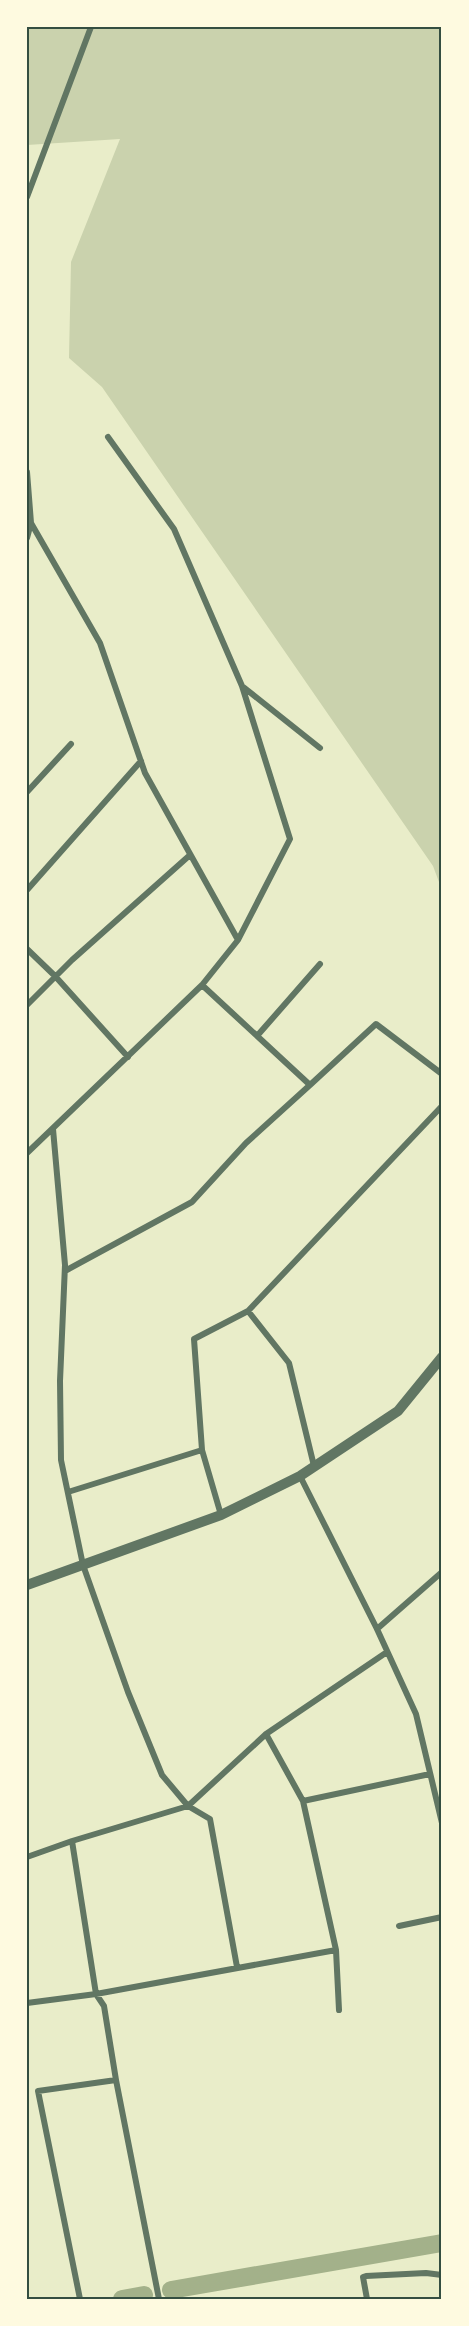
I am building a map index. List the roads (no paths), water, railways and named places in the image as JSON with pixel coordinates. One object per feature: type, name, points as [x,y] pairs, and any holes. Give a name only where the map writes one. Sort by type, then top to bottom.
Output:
[{"type":"street","points":[[27,197],[91,27]]},
{"type":"street","points":[[27,1154],[202,985],[238,940],[290,839],[242,686],[174,530],[108,437]]},
{"type":"street","points":[[27,472],[31,523],[27,538]]},
{"type":"street","points":[[31,523],[100,643],[145,773],[238,940]]},
{"type":"street","points":[[242,686],[320,748]]},
{"type":"street","points":[[27,792],[71,744]]},
{"type":"street","points":[[27,890],[141,761]]},
{"type":"street","points":[[27,1005],[55,976],[190,855]]},
{"type":"street","points":[[27,949],[55,976],[128,1057]]},
{"type":"street","points":[[257,1036],[320,964]]},
{"type":"street","points":[[202,985],[310,1085]]},
{"type":"street","points":[[65,1270],[192,1202],[246,1143],[376,1024],[442,1074]]},
{"type":"street","points":[[221,1515],[202,1450],[194,1339],[248,1311],[442,1106]]},
{"type":"street","points":[[53,1129],[65,1270],[60,1381],[61,1460],[83,1565],[128,1692],[162,1774],[188,1806],[210,1819],[237,1966]]},
{"type":"street","points":[[248,1311],[289,1364],[314,1466]]},
{"type":"street","points":[[27,1585],[221,1515],[300,1476],[398,1411],[442,1358]]},
{"type":"street","points":[[68,1492],[202,1450]]},
{"type":"street","points":[[300,1476],[377,1629],[416,1714],[442,1823]]},
{"type":"street","points":[[377,1629],[442,1572]]},
{"type":"street","points":[[27,1857],[188,1806],[266,1734],[387,1652]]},
{"type":"street","points":[[266,1734],[303,1801],[336,1950],[339,2010]]},
{"type":"street","points":[[303,1801],[430,1774]]},
{"type":"street","points":[[72,1841],[96,1994],[104,2006],[116,2080],[159,2299]]},
{"type":"street","points":[[399,1926],[442,1917]]},
{"type":"street","points":[[27,2003],[96,1994],[237,1966],[336,1950]]},
{"type":"street","points":[[80,2299],[38,2091],[116,2080]]},
{"type":"street","points":[[367,2299],[363,2277],[366,2276],[442,2274]]},
{"type":"waterway","points":[[171,2290],[442,2243]]},
{"type":"waterway","points":[[122,2299],[144,2295]]}]
